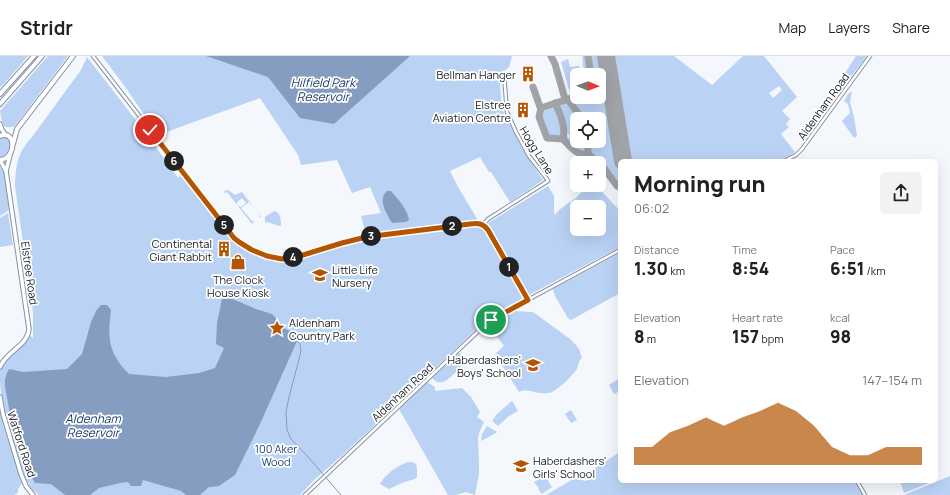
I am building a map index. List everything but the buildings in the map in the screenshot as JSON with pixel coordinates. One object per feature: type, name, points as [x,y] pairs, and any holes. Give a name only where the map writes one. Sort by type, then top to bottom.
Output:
[{"type":"highway","points":[[0,94],[34,56]]},
{"type":"highway","points":[[0,104],[42,56]]},
{"type":"highway","points":[[0,160],[5,159],[10,155],[17,129],[73,56]]},
{"type":"highway","points":[[0,136],[3,134],[6,135],[17,129]]},
{"type":"highway","points":[[6,135],[11,139],[13,144]]},
{"type":"main road","points":[[0,124],[6,135]]},
{"type":"main road","name":"Elstree Road","points":[[6,171],[10,155]]},
{"type":"main road","name":"Elstree Road","points":[[0,160],[6,171],[29,329],[28,336],[5,359],[0,367]]},
{"type":"main road","name":"Watford Road","points":[[0,397],[3,414],[21,474],[26,486],[33,495]]},
{"type":"street","points":[[93,56],[234,238],[244,246],[267,256],[282,259],[303,255],[342,243],[374,236],[478,223],[483,225],[488,230],[528,300]]},
{"type":"street","name":"Aldenham Road","points":[[788,159],[796,155],[802,149],[870,56]]},
{"type":"street","name":"Hogg Lane","points":[[483,225],[488,219],[548,181],[529,156],[507,112],[504,75]]},
{"type":"street","name":"Aldenham Road","points":[[305,495],[487,323],[618,251]]},
{"type":"street","points":[[858,483],[865,495]]},
{"type":"green space","points":[[0,56],[28,56],[0,87]]},
{"type":"green space","points":[[48,56],[68,56],[15,126],[5,126],[2,121],[0,111]]},
{"type":"green space","points":[[102,56],[512,56],[509,67],[503,72],[499,72],[502,109],[523,150],[543,180],[510,202],[480,157],[450,171],[479,222],[366,234],[361,216],[381,213],[370,187],[352,193],[337,160],[301,165],[298,155],[260,98],[158,135]],"holes":[[[391,191],[407,213],[387,214],[383,203]]]},
{"type":"green space","points":[[582,56],[599,56],[601,68],[584,68]]},
{"type":"green space","points":[[612,56],[674,56],[712,85],[743,56],[764,56],[797,97],[782,111],[790,119],[786,124],[789,127],[781,134],[795,152],[783,159],[629,159]],"holes":[[[779,86],[782,90],[773,98],[769,93]]]},
{"type":"green space","points":[[856,56],[867,56],[849,79],[844,75]]},
{"type":"green space","name":"Aldenham Country Park","points":[[87,57],[145,132],[178,178],[182,174],[236,243],[246,250],[262,257],[287,260],[361,239],[475,225],[481,226],[525,298],[485,321],[313,481],[300,495],[39,495],[32,489],[25,478],[18,460],[2,404],[0,383],[0,371],[3,363],[25,342],[30,335],[33,338],[33,312],[15,186],[16,172],[18,160],[23,148],[81,70]]},
{"type":"green space","points":[[568,59],[570,67],[579,66],[579,68],[570,68],[570,93],[561,62]]},
{"type":"green space","points":[[852,91],[850,102],[857,136],[854,138],[842,121],[850,113],[848,104],[844,101],[848,94]]},
{"type":"green space","points":[[606,97],[618,170],[618,185],[606,169],[606,156],[592,156],[589,150],[589,148],[606,148],[606,112],[579,112],[573,104],[606,104]]},
{"type":"green space","points":[[567,102],[570,103],[576,112],[570,112],[570,136],[566,132],[562,114],[558,106]]},
{"type":"green space","points":[[555,107],[559,115],[563,133],[561,135],[549,136],[542,118],[544,111]]},
{"type":"green space","points":[[567,136],[569,138],[570,136],[570,145],[564,137]]},
{"type":"green space","points":[[3,137],[9,139],[10,144],[6,155],[0,157],[0,138]]},
{"type":"green space","points":[[573,148],[586,148],[585,153]]},
{"type":"green space","points":[[0,167],[4,173],[9,210],[0,216]]},
{"type":"green space","points":[[548,186],[554,196],[555,215],[570,202],[570,236],[606,236],[606,200],[573,200],[582,192],[602,192],[618,209],[618,248],[529,295],[488,223]]},
{"type":"green space","points":[[226,190],[235,195],[242,192],[255,209],[249,202],[241,208],[254,222],[252,224],[238,206],[241,207],[246,203],[242,198],[237,202],[237,205],[227,192],[224,192]]},
{"type":"green space","points":[[274,211],[280,216],[280,226],[265,222],[265,217]]},
{"type":"green space","points":[[8,213],[13,245],[0,247],[0,218]]},
{"type":"green space","points":[[618,254],[618,294],[571,320],[568,318],[555,296],[553,289]]},
{"type":"green space","points":[[512,311],[533,312],[570,339],[579,349],[582,358],[579,361],[577,369],[566,382],[552,392],[519,392],[495,354],[504,346],[488,325]]},
{"type":"green space","points":[[459,353],[465,357],[466,360],[453,375],[441,382],[432,378]]},
{"type":"green space","points":[[618,379],[618,392],[614,394],[609,385]]},
{"type":"green space","points":[[427,382],[435,387],[435,391],[462,388],[471,397],[480,412],[477,417],[484,422],[478,438],[479,474],[475,495],[466,492],[456,495],[448,495],[399,409]]},
{"type":"green space","points":[[512,401],[518,411],[509,416],[498,426],[492,421],[497,414]]},
{"type":"green space","points":[[571,410],[577,420],[571,423],[565,414]]},
{"type":"green space","points":[[0,411],[22,483],[18,489],[18,493],[14,495],[0,495]]},
{"type":"green space","points":[[487,426],[497,432],[481,441],[482,434]]},
{"type":"green space","points":[[618,453],[618,483],[856,483],[863,495],[546,495],[575,478],[585,481],[588,480],[586,474]]},
{"type":"green space","points":[[408,462],[416,464],[417,477],[415,479],[389,489],[380,484],[392,471]]},
{"type":"green space","points":[[545,476],[552,487],[542,494],[534,482]]},
{"type":"green space","points":[[950,476],[950,495],[904,495],[933,483],[938,483],[938,481]]},
{"type":"green space","points":[[901,483],[929,483],[904,493]]},
{"type":"water","name":"Hilfield Park Reservoir","points":[[206,56],[410,56],[334,124],[300,118],[268,77]]},
{"type":"water","points":[[387,191],[391,191],[400,201],[407,212],[409,220],[406,222],[392,223],[383,203],[384,195]]},
{"type":"water","name":"Aldenham Reservoir","points":[[228,297],[272,314],[277,319],[281,327],[295,333],[298,339],[260,424],[235,475],[219,486],[209,487],[200,495],[186,495],[181,491],[143,480],[141,486],[131,486],[128,482],[120,483],[99,488],[90,495],[65,495],[51,484],[35,483],[27,469],[24,439],[10,414],[5,387],[5,379],[9,369],[23,372],[67,369],[82,354],[91,322],[96,311],[101,305],[107,305],[111,310],[109,329],[110,341],[114,353],[129,374],[166,377],[199,373],[215,368],[224,348],[216,344],[217,323],[222,299]]},
{"type":"waterway","points":[[297,341],[300,344],[301,351],[286,412],[287,430],[291,439],[341,495]]},
{"type":"taxiway","points":[[551,56],[555,64],[565,99],[569,101],[577,112]]},
{"type":"taxiway","points":[[588,56],[590,68]]},
{"type":"taxiway","points":[[606,85],[609,77]]},
{"type":"taxiway","points":[[606,86],[611,90]]},
{"type":"taxiway","points":[[533,87],[541,108],[539,117],[547,138],[563,139],[574,150],[589,155]]},
{"type":"taxiway","points":[[541,108],[570,98]]},
{"type":"taxiway","points":[[555,103],[561,116],[564,135],[563,139]]},
{"type":"taxiway","points":[[588,148],[589,155],[601,164],[618,186]]},
{"type":"runway","points":[[606,56],[623,159]]},
{"type":"place","name":"Bellman Hanger","points":[[528,74]]},
{"type":"place","name":"Elstree Aviation Centre","points":[[523,110]]},
{"type":"place","name":"Continental Giant Rabbit","points":[[224,249]]},
{"type":"place","name":"The Clock House Kiosk","points":[[238,262]]},
{"type":"place","name":"Little Life Nursery","points":[[320,275]]},
{"type":"place","name":"Aldenham Country Park","points":[[277,328]]},
{"type":"place","name":"Haberdashers' Boys' School","points":[[533,365]]},
{"type":"place","name":"Haberdashers' Girls' School","points":[[521,466]]},
{"type":"route","points":[[150,130],[234,238],[244,246],[267,256],[282,259],[290,258],[342,243],[381,234],[480,223],[488,230],[528,300],[491,320]]},
{"type":"park label","name":"100 Aker Wood","points":[[276,454]]}]
